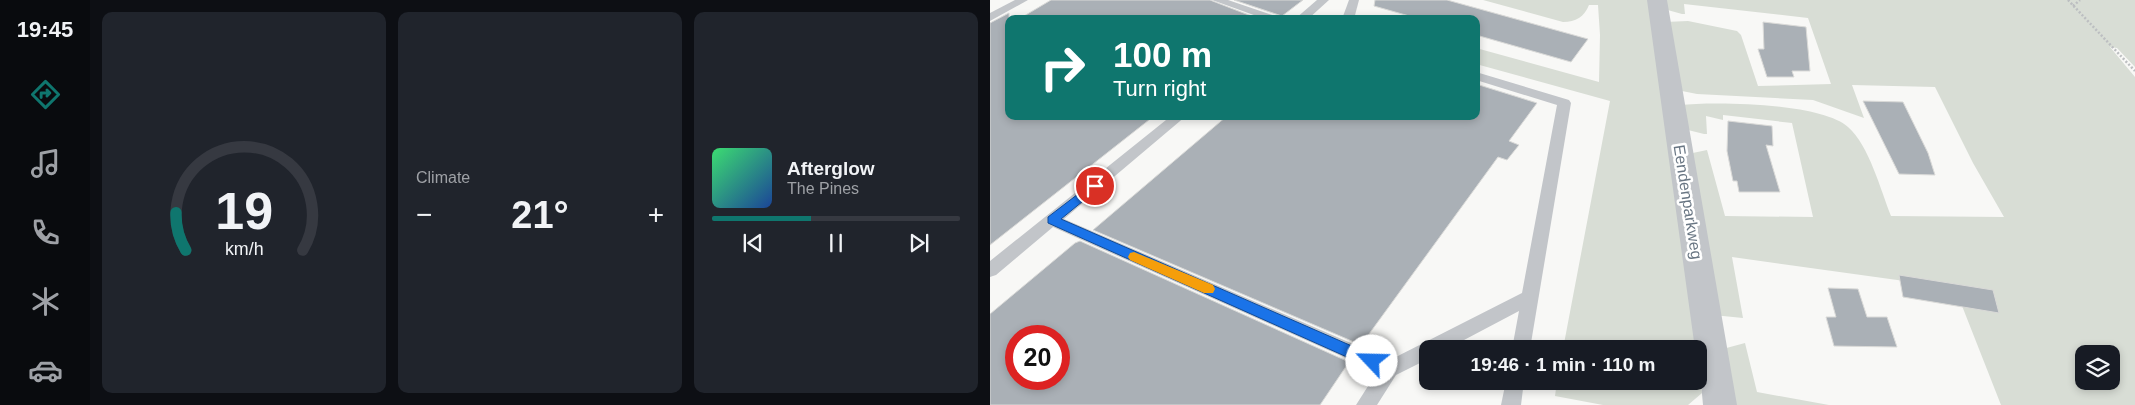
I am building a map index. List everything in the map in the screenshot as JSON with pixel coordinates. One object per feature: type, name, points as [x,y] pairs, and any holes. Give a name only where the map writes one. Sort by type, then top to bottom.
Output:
[{"type":"street","name":"Eendenparkweg","points":[[1657,0],[1720,405]]},
{"type":"lane","points":[[990,18],[1023,0]]},
{"type":"lane","points":[[1217,0],[1265,15]]},
{"type":"lane","points":[[1306,15],[1324,0]]},
{"type":"lane","points":[[1349,15],[1354,0]]},
{"type":"lane","points":[[1480,77],[1564,103],[1522,340]]},
{"type":"lane","points":[[990,270],[1175,120]]},
{"type":"lane","points":[[1052,220],[1390,369]]},
{"type":"lane","points":[[1446,340],[1530,297]]},
{"type":"lane","points":[[1366,405],[1390,369],[1419,354]]},
{"type":"lane","points":[[1510,405],[1513,390]]},
{"type":"path","points":[[2068,0],[2135,71]]},
{"type":"path","points":[[2073,6],[2080,0]]},
{"type":"shaded area","points":[[1483,0],[1649,0],[1696,340],[1565,340],[1610,101],[1480,65],[1480,49],[1599,82],[1600,35],[1598,5],[1589,5],[1585,13],[1572,21],[1563,22]]},
{"type":"shaded area","points":[[1662,0],[2135,0],[2135,67],[2117,48],[2110,47],[2135,77],[2135,405],[2001,405],[1955,288],[1732,257],[1743,318],[1713,315],[1688,154],[1707,150],[1725,216],[1813,217],[1792,123],[1723,115],[1723,120],[1706,116],[1707,134],[1704,134],[1684,129],[1680,105],[1718,103],[1792,108],[1835,119],[1848,127],[1862,145],[1874,169],[1891,216],[2004,217],[1973,163],[1935,87],[1852,85],[1864,118],[1813,100],[1697,94],[1677,90],[1665,22],[1688,21],[1737,31],[1741,35],[1758,86],[1831,84],[1808,18],[1684,4],[1685,14],[1664,9]]},
{"type":"shaded area","points":[[1745,343],[1757,392],[1829,405],[1728,405],[1719,350]]},
{"type":"shaded area","points":[[1556,390],[1702,390],[1702,393],[1688,405],[1603,405],[1555,396]]},
{"type":"building","points":[[1051,0],[1210,0],[1249,15],[1026,15]]},
{"type":"building","points":[[1234,0],[1303,0],[1283,15]]},
{"type":"building","points":[[1375,0],[1447,0],[1588,39],[1571,62],[1480,36],[1480,15],[1406,15],[1374,6]]},
{"type":"building","points":[[1005,15],[1005,120],[1149,120],[990,245],[990,23]]},
{"type":"building","points":[[1763,22],[1806,27],[1810,71],[1792,71],[1794,77],[1767,77],[1758,49],[1764,49]]},
{"type":"building","points":[[1480,85],[1537,103],[1509,141],[1519,145],[1507,160],[1498,157],[1361,345],[1093,230],[1222,120],[1480,120]]},
{"type":"building","points":[[1863,101],[1903,102],[1928,153],[1935,175],[1899,174]]},
{"type":"building","points":[[1728,121],[1772,126],[1773,146],[1766,145],[1780,192],[1739,192],[1737,181],[1733,181],[1727,151]]},
{"type":"building","points":[[1080,241],[1349,362],[1320,405],[990,405],[990,314],[1075,243]]},
{"type":"building","points":[[1899,275],[1993,290],[1999,313],[1903,297]]},
{"type":"building","points":[[1828,288],[1858,289],[1867,317],[1887,317],[1897,347],[1834,346],[1826,317],[1836,317]]},
{"type":"slow traffic","points":[[1134,257],[1208,289]]},
{"type":"route","points":[[1095,186],[1052,220],[1372,361]]}]
